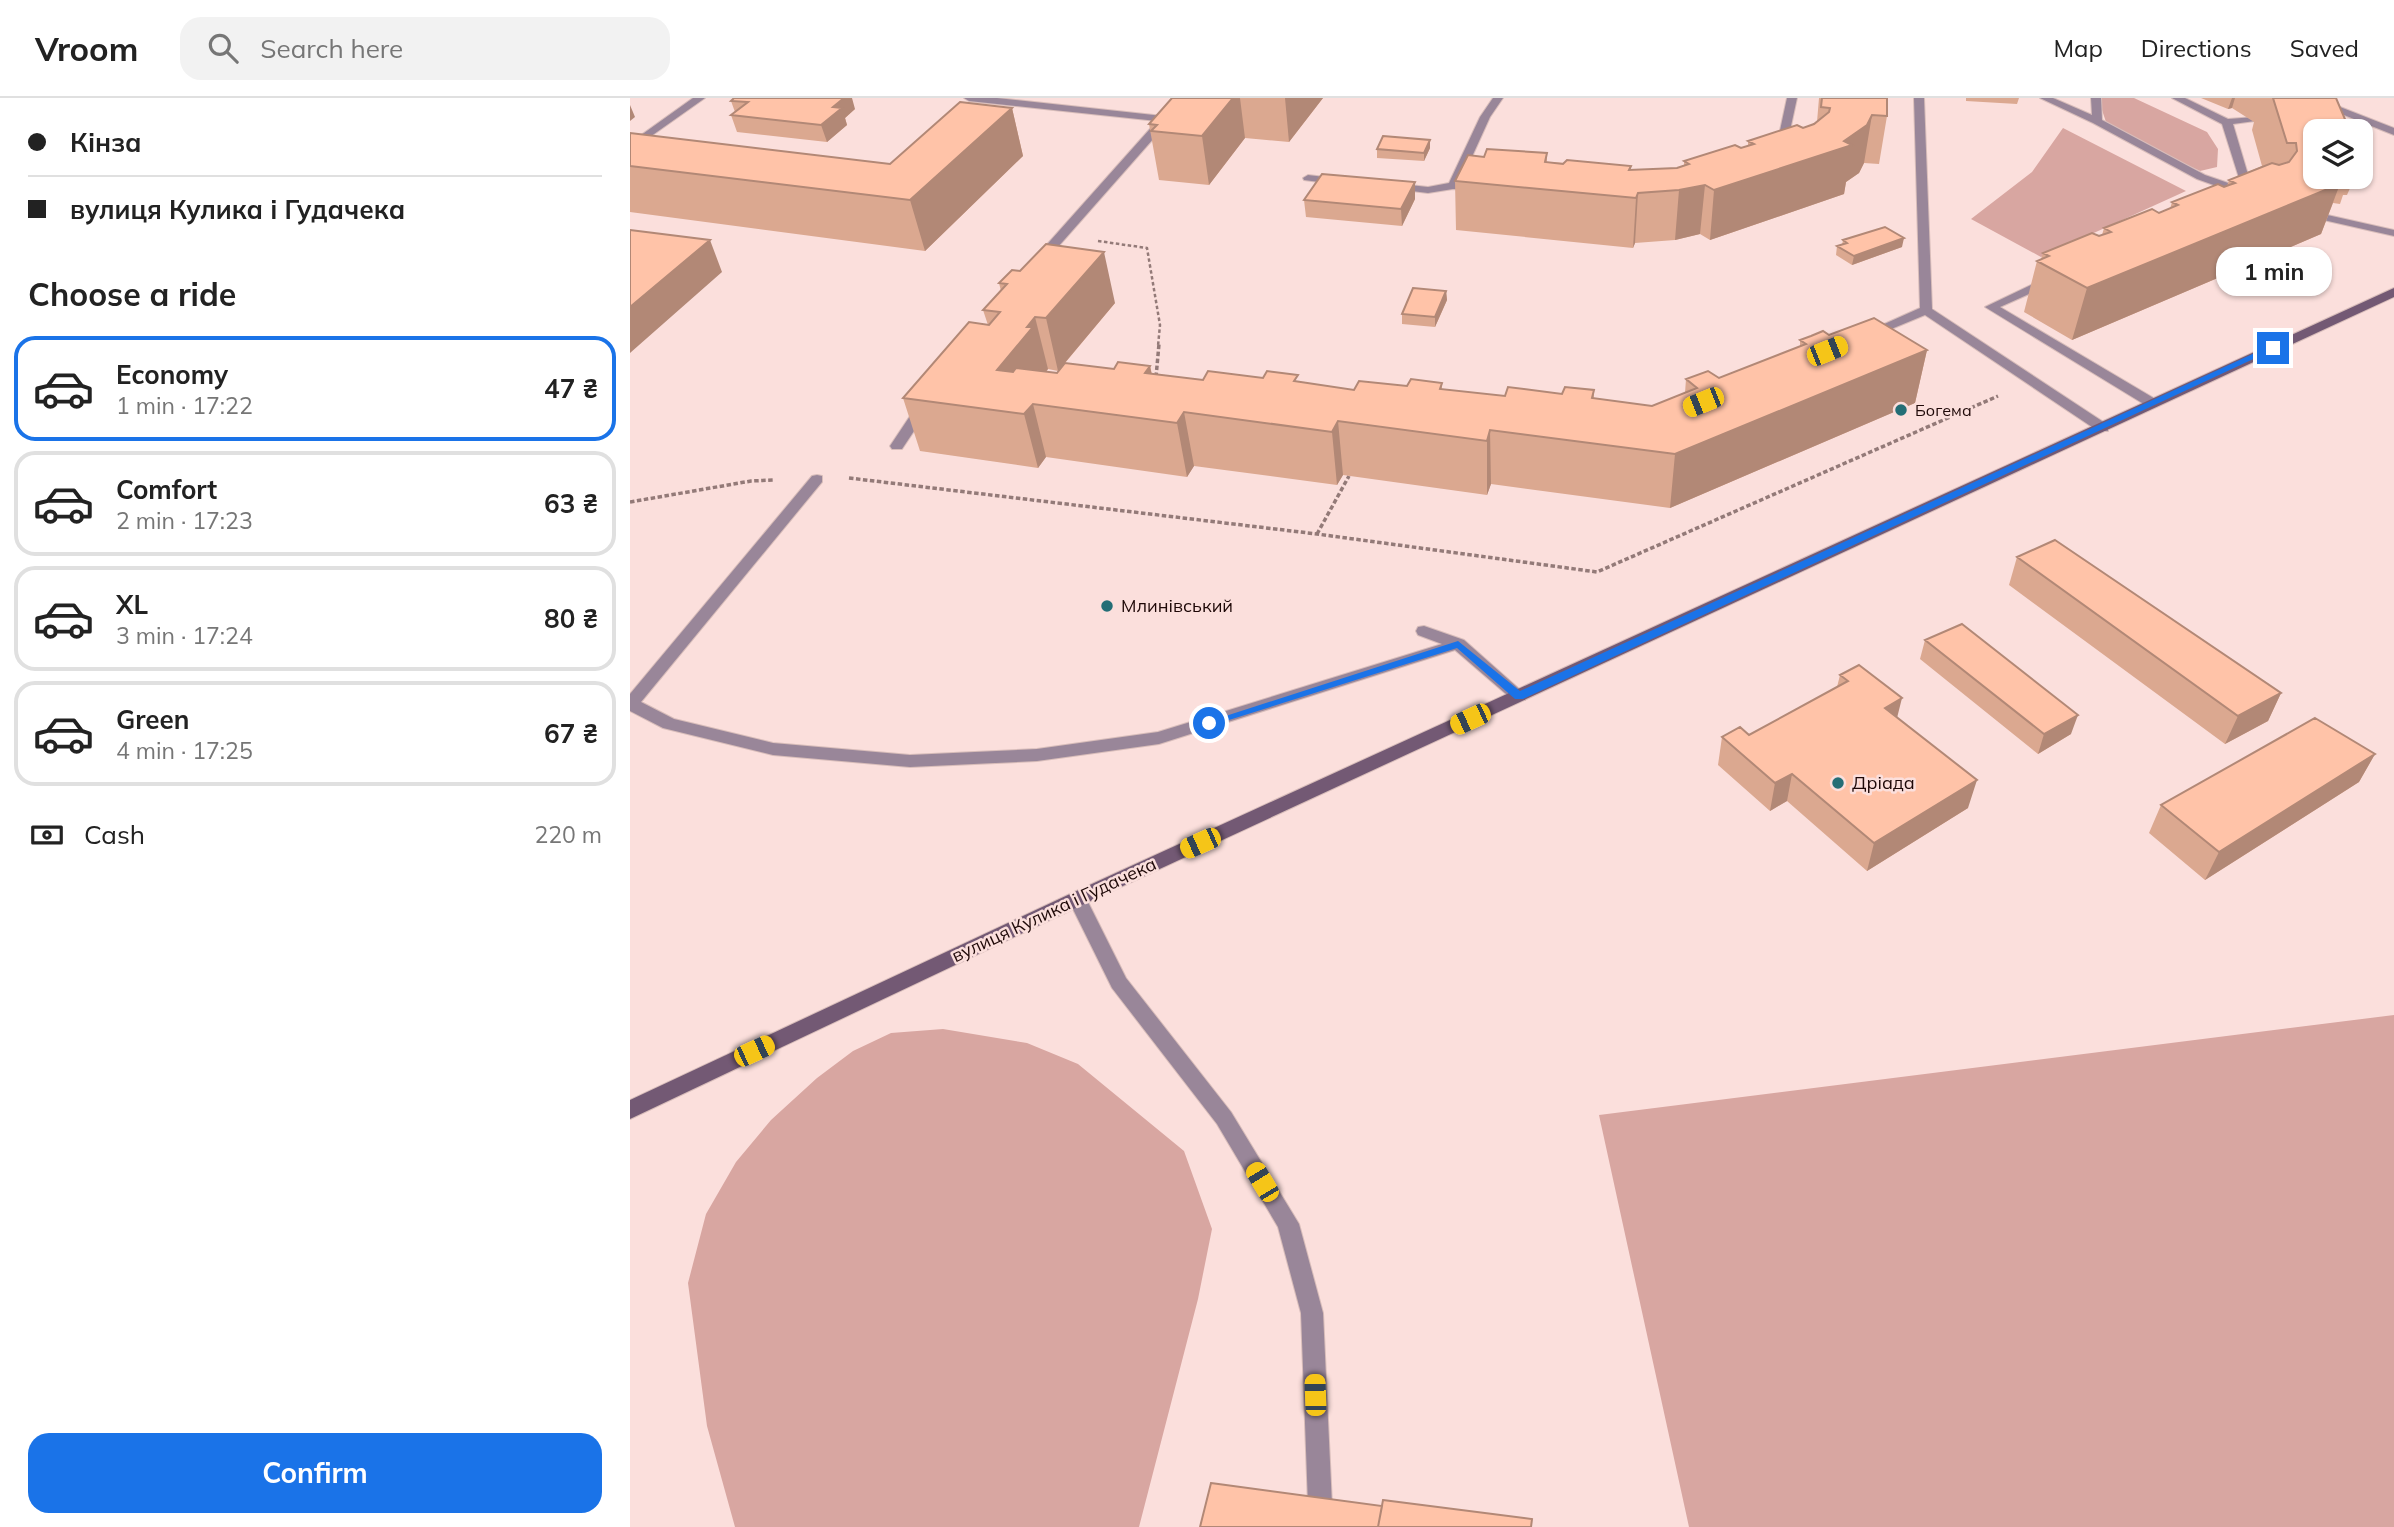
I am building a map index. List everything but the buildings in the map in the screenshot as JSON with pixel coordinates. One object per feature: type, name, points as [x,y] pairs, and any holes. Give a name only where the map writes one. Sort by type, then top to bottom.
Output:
[{"type":"main road","name":"вулиця Кулика і Гудачека","points":[[630,1110],[1077,899],[2394,292]]},
{"type":"lane","points":[[630,148],[700,98]]},
{"type":"lane","points":[[969,98],[1165,119]]},
{"type":"lane","points":[[1034,267],[1165,119],[1195,98]]},
{"type":"lane","points":[[1453,186],[1485,117],[1498,98]]},
{"type":"lane","points":[[1771,158],[1780,151],[1788,126],[1792,98]]},
{"type":"lane","points":[[1919,98],[1926,310]]},
{"type":"lane","points":[[2045,98],[2097,121],[2201,177],[2248,194]]},
{"type":"lane","points":[[2096,98],[2097,121]]},
{"type":"lane","points":[[2177,98],[2227,122],[2251,119]]},
{"type":"lane","points":[[2309,98],[2394,132]]},
{"type":"lane","points":[[986,110],[997,101]]},
{"type":"lane","points":[[2303,113],[2335,108]]},
{"type":"lane","points":[[2227,122],[2248,194]]},
{"type":"lane","points":[[1308,178],[1348,182]]},
{"type":"lane","points":[[1375,185],[1428,190],[1453,186],[1493,189]]},
{"type":"lane","points":[[2230,198],[2248,194]]},
{"type":"lane","points":[[2323,217],[2394,233]]},
{"type":"lane","points":[[2066,272],[1991,307],[2152,403]]},
{"type":"lane","points":[[1852,340],[1926,310]]},
{"type":"lane","points":[[1926,310],[2103,428]]},
{"type":"lane","points":[[897,446],[932,395]]},
{"type":"lane","points":[[817,479],[631,704],[669,724],[774,749],[910,761],[1037,755],[1159,738],[1458,644]]},
{"type":"lane","points":[[1424,631],[1458,644],[1519,696]]},
{"type":"lane","points":[[1077,899],[1119,983],[1224,1118],[1288,1224],[1312,1313],[1320,1505]]},
{"type":"path","points":[[1061,235],[1147,248],[1160,325],[1155,385]]},
{"type":"path","points":[[630,502],[751,481],[855,479],[1317,534],[1597,572],[2034,380]]},
{"type":"path","points":[[1317,534],[1349,476]]},
{"type":"shaded area","points":[[2098,98],[2134,98],[2207,132],[2218,149],[2217,167],[2200,171],[2115,131],[2106,122]]},
{"type":"shaded area","points":[[2063,128],[2186,191],[2041,257],[1971,219],[2032,172]]},
{"type":"shaded area","points":[[2394,1015],[2394,1527],[1689,1527],[1599,1115]]},
{"type":"shaded area","points":[[943,1029],[1027,1043],[1078,1064],[1184,1151],[1212,1229],[1198,1299],[1139,1527],[735,1527],[707,1426],[688,1283],[706,1214],[736,1162],[771,1120],[817,1078],[853,1051],[891,1033]]},
{"type":"place","name":"Богема","points":[[1901,410]]},
{"type":"place","name":"Млинівський","points":[[1107,606]]},
{"type":"place","name":"Дріада","points":[[1838,783]]},
{"type":"route","points":[[1209,723],[1458,644],[1519,696],[2273,348]]}]
